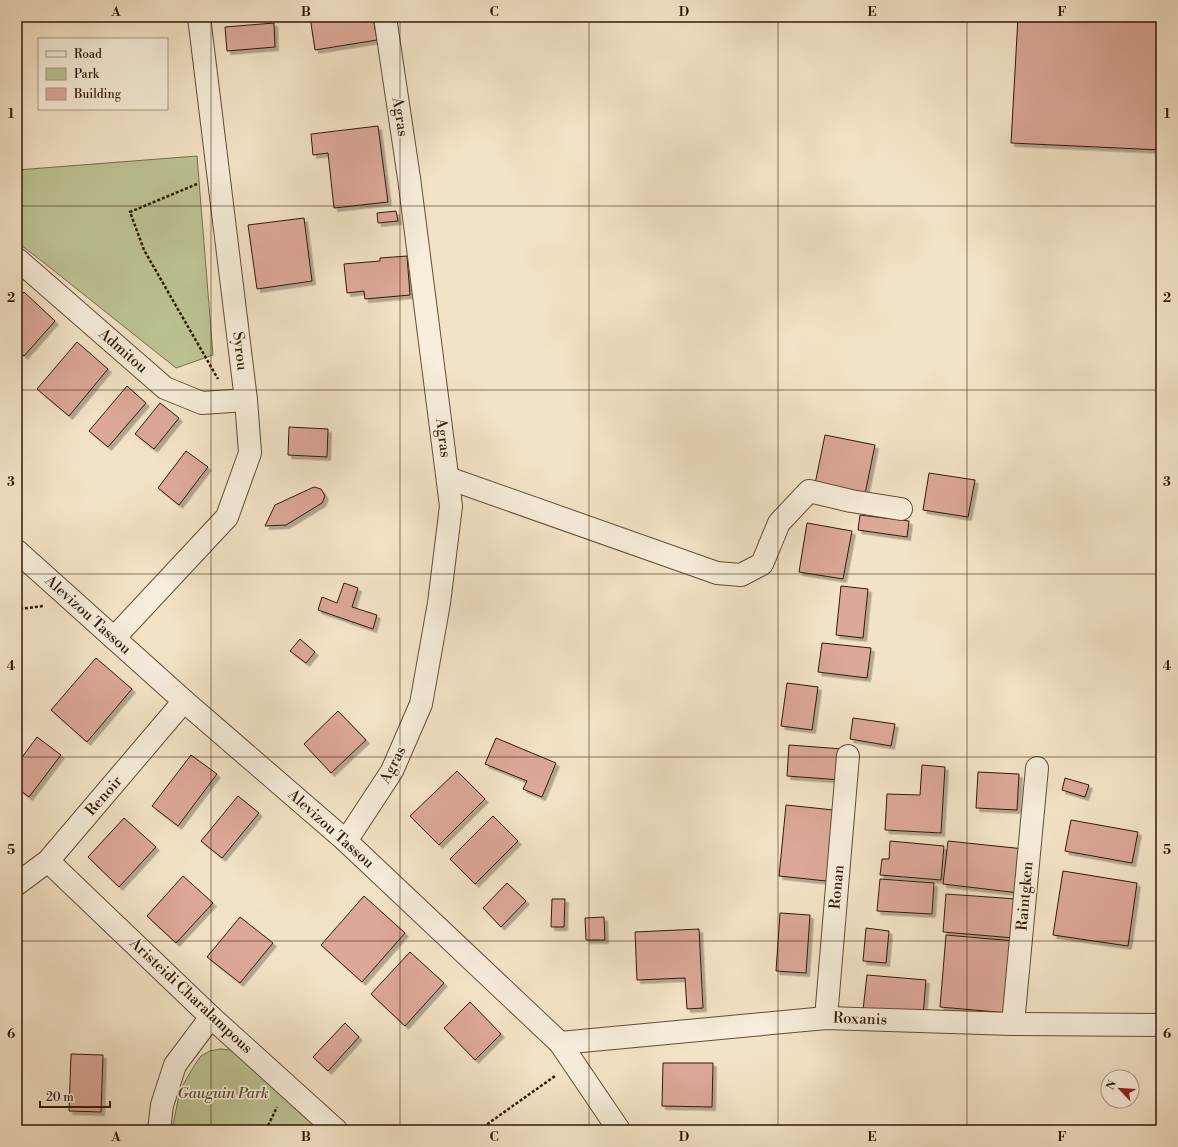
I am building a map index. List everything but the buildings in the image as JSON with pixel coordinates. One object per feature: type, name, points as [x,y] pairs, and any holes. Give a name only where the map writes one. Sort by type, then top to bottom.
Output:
[{"type":"street","name":"Syrou","points":[[114,638],[226,517],[250,453],[238,401],[218,176],[199,17]]},
{"type":"street","name":"Agras","points":[[346,841],[392,771],[421,704],[439,603],[451,506],[409,178],[385,17]]},
{"type":"street","name":"Admitou","points":[[17,259],[165,388],[202,404],[238,401]]},
{"type":"street","points":[[448,478],[718,573],[741,575],[762,564],[779,523],[809,491],[851,501],[901,510]]},
{"type":"street","name":"Alevizou Tassou","points":[[21,562],[114,638],[184,702],[346,841],[560,1043],[619,1130]]},
{"type":"street","name":"Renoir","points":[[17,884],[48,861],[184,702]]},
{"type":"street","name":"Ronan","points":[[826,1018],[848,756]]},
{"type":"street","name":"Raintgken","points":[[1013,1024],[1037,768]]},
{"type":"street","name":"Aristeidi Charalampous","points":[[48,861],[211,1017],[336,1130]]},
{"type":"street","points":[[159,1130],[162,1105],[175,1065],[211,1017]]},
{"type":"street","name":"Roxanis","points":[[560,1043],[826,1018],[1013,1024],[1161,1025]]},
{"type":"path","points":[[218,176],[130,212],[144,250],[238,401]]},
{"type":"path","points":[[479,1130],[574,1064]]},
{"type":"green space","points":[[197,156],[213,355],[176,368],[17,242],[17,170]]},
{"type":"green space","name":"Gauguin Park","points":[[220,1049],[231,1050],[241,1057],[320,1130],[172,1130],[180,1090],[194,1066],[201,1056],[210,1051]]}]
